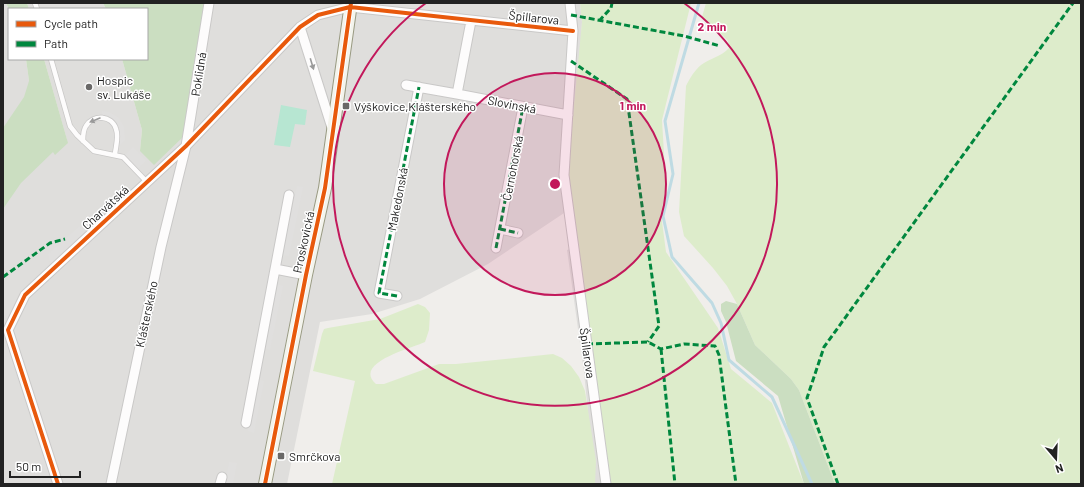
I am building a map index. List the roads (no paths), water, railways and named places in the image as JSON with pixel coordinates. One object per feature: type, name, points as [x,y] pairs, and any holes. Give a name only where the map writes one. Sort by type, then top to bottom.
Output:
[{"type":"street","name":"Poklidná","points":[[186,146],[209,3]]},
{"type":"street","name":"Špillarova","points":[[570,3],[573,31],[564,175],[606,484]]},
{"type":"street","name":"Charvátská","points":[[58,484],[5,331],[25,295],[186,146],[300,27],[318,16],[350,5]]},
{"type":"street","name":"Špillarova","points":[[350,5],[573,31]]},
{"type":"street","name":"Proskovická","points":[[265,484],[306,275],[325,188],[350,5]]},
{"type":"street","points":[[457,94],[471,20]]},
{"type":"street","points":[[300,27],[333,131]]},
{"type":"street","name":"Slovinská","points":[[406,85],[568,115]]},
{"type":"street","name":"Makedonská","points":[[397,296],[379,293],[419,87]]},
{"type":"street","name":"Černohorská","points":[[496,248],[523,106]]},
{"type":"street","name":"Klášterského","points":[[111,484],[159,254],[186,146]]},
{"type":"street","name":"Proskovická","points":[[246,423],[289,195]]},
{"type":"street","points":[[500,229],[518,233]]},
{"type":"street","name":"Proskovická","points":[[275,269],[306,275]]},
{"type":"lane","points":[[51,60],[70,126],[83,142],[94,150],[124,157],[147,182]]},
{"type":"lane","points":[[83,142],[87,124],[92,120],[105,117],[111,120],[116,126],[117,140],[115,154]]},
{"type":"waterway","points":[[699,3],[665,121],[673,174],[663,216],[672,257],[712,303],[721,323],[729,360],[772,397],[812,484]]},
{"type":"place","name":"Hospic sv. Lukáše","points":[[89,87]]},
{"type":"place","name":"Výškovice,Klášterského","points":[[346,106]]},
{"type":"place","name":"Smrčkova","points":[[281,456]]}]
